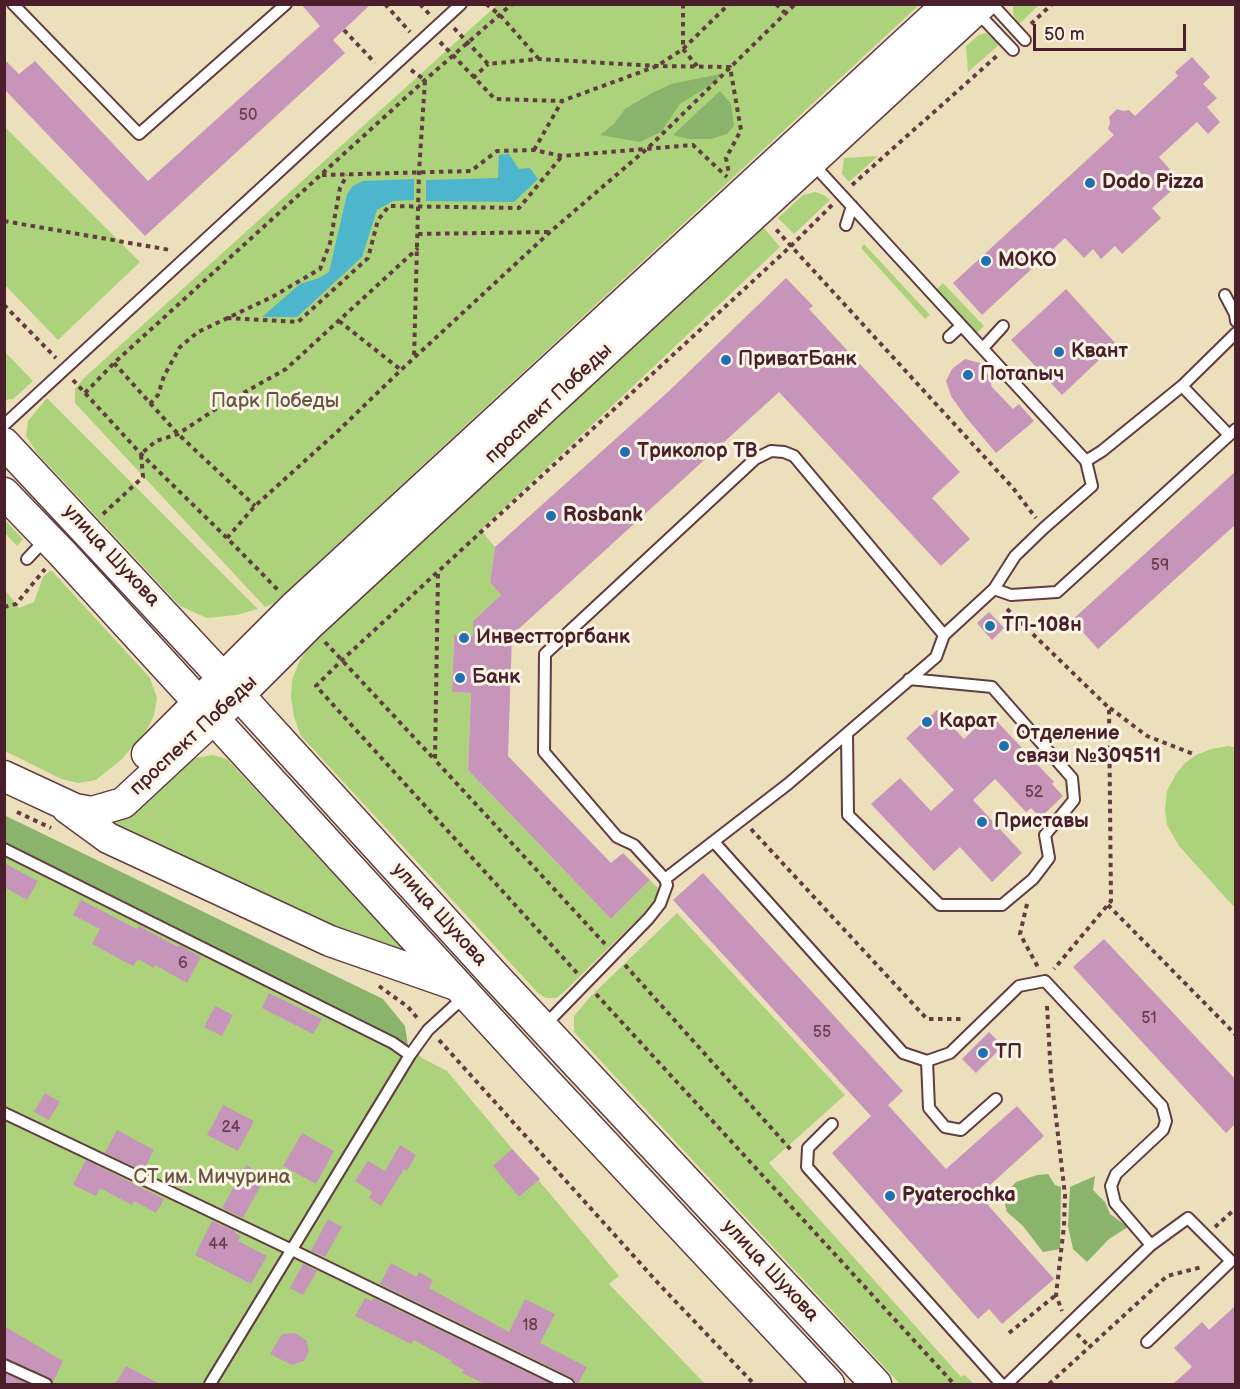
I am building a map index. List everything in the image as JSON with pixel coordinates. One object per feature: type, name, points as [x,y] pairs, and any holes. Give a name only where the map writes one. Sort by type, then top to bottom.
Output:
[{"type":"main road","name":"проспект Победы","points":[[302,616],[759,210],[974,6]]},
{"type":"main road","name":"проспект Победы","points":[[60,803],[92,812],[123,803],[206,710],[302,616],[974,6]]},
{"type":"main road","name":"улица Шухова","points":[[4,443],[493,974],[876,1384]]},
{"type":"main road","name":"улица Шухова","points":[[4,493],[48,538],[516,1050],[829,1384]]},
{"type":"main road","points":[[4,776],[60,803],[108,838],[320,936],[464,991],[493,974]]},
{"type":"main road","points":[[516,1050],[543,1027]]},
{"type":"lane","points":[[13,4],[139,134],[286,4]]},
{"type":"lane","points":[[4,425],[461,4]]},
{"type":"lane","points":[[974,6],[1022,38]]},
{"type":"lane","points":[[974,6],[1011,48]]},
{"type":"lane","points":[[665,879],[847,734],[936,657],[945,635],[994,589],[1015,556],[1092,486],[1086,461],[811,162]]},
{"type":"lane","points":[[846,225],[852,206]]},
{"type":"lane","points":[[1225,295],[1235,314],[1236,321]]},
{"type":"lane","points":[[949,337],[961,326]]},
{"type":"lane","points":[[983,348],[1003,326]]},
{"type":"lane","points":[[1086,461],[1102,451],[1182,386],[1236,333]]},
{"type":"lane","points":[[994,589],[1011,595],[1057,592],[1232,432],[1182,386]]},
{"type":"lane","points":[[543,1027],[614,955],[660,904],[667,885],[665,879],[634,845],[617,837],[544,752],[545,654],[755,459],[771,451],[794,456],[945,635]]},
{"type":"lane","points":[[27,559],[48,538]]},
{"type":"lane","points":[[847,734],[848,815],[940,905],[1002,905],[1033,879],[1049,858],[1045,835],[1074,800],[1072,778],[992,687],[909,679]]},
{"type":"lane","points":[[714,842],[903,1053],[927,1061],[950,1053],[1019,986],[1046,981],[1162,1106],[1166,1121],[1163,1130],[1116,1174],[1111,1186],[1115,1203],[1152,1245]]},
{"type":"lane","points":[[4,849],[393,1043],[410,1055]]},
{"type":"lane","points":[[210,1384],[410,1055],[428,1030],[464,991]]},
{"type":"lane","points":[[927,1061],[929,1108],[945,1127],[961,1130],[996,1099]]},
{"type":"lane","points":[[4,1113],[568,1384]]},
{"type":"lane","points":[[832,1124],[808,1148],[807,1167],[1001,1384]]},
{"type":"lane","points":[[1007,1384],[1152,1245],[1188,1218],[1231,1261],[1147,1342]]},
{"type":"lane","points":[[4,1365],[46,1384]]},
{"type":"path","points":[[486,4],[500,15],[538,59]]},
{"type":"path","points":[[85,393],[114,363],[424,80],[454,57],[512,4]]},
{"type":"path","points":[[684,4],[682,49],[697,66]]},
{"type":"path","points":[[454,57],[495,99],[562,101],[657,66],[682,49],[729,4]]},
{"type":"path","points":[[776,4],[785,13]]},
{"type":"path","points":[[228,538],[255,506],[550,232],[650,147],[795,4]]},
{"type":"path","points":[[1022,38],[1052,4]]},
{"type":"path","points":[[344,30],[375,63]]},
{"type":"path","points":[[469,43],[488,63]]},
{"type":"path","points":[[954,1384],[316,686],[791,246],[841,195],[1011,48]]},
{"type":"path","points":[[473,78],[488,63],[538,59],[657,66],[730,67]]},
{"type":"path","points":[[322,175],[471,171],[497,151],[534,150],[562,156],[693,145],[730,180],[726,158],[741,130],[730,67]]},
{"type":"path","points":[[414,359],[424,80]]},
{"type":"path","points":[[534,150],[562,101]]},
{"type":"path","points":[[227,318],[298,322],[368,258],[378,220],[389,206],[519,208],[562,156]]},
{"type":"path","points":[[150,404],[158,395],[164,376],[180,347],[198,333],[273,297],[320,270],[330,243],[340,188],[347,175]]},
{"type":"path","points":[[759,210],[1013,488],[1044,528]]},
{"type":"path","points":[[4,221],[171,250]]},
{"type":"path","points":[[418,234],[550,232]]},
{"type":"path","points":[[177,434],[222,405],[286,369],[418,248]]},
{"type":"path","points":[[4,304],[54,355],[141,454],[228,538],[302,616],[807,1167]]},
{"type":"path","points":[[339,321],[401,370]]},
{"type":"path","points":[[114,363],[177,434],[255,506]]},
{"type":"path","points":[[435,760],[438,573]]},
{"type":"path","points":[[1109,708],[1148,736],[1196,755]]},
{"type":"path","points":[[742,819],[927,1019],[985,1019]]},
{"type":"path","points":[[1108,905],[1236,1035]]},
{"type":"path","points":[[1046,981],[1051,1075],[1065,1195],[1056,1295],[1068,1325],[1090,1347]]},
{"type":"path","points":[[1205,1235],[1236,1208]]},
{"type":"path","points":[[1049,1384],[1167,1276],[1218,1263],[1228,1258]]},
{"type":"path","points":[[1010,1333],[1056,1295]]},
{"type":"green space","points":[[1013,4],[1039,5],[1019,24],[1013,14]]},
{"type":"green space","name":"Парк Победы","points":[[497,5],[919,5],[273,604],[265,607],[75,403],[75,389],[84,378]]},
{"type":"green space","points":[[986,33],[1000,44],[968,72],[966,46],[979,35]]},
{"type":"green space","points":[[720,74],[717,81],[680,104],[661,132],[640,142],[600,135],[614,124],[625,109],[650,94],[671,84]]},
{"type":"green space","points":[[720,91],[731,104],[734,126],[727,134],[711,139],[688,139],[673,135]]},
{"type":"green space","points":[[5,127],[140,262],[58,340],[5,285]]},
{"type":"green space","points":[[878,156],[849,182],[842,174],[844,158]]},
{"type":"green space","points":[[815,192],[830,200],[794,234],[778,218],[803,195]]},
{"type":"green space","points":[[764,228],[780,247],[481,530],[495,547],[490,581],[501,595],[473,621],[473,636],[454,635],[452,692],[471,693],[468,770],[611,919],[650,880],[659,889],[655,902],[563,993],[556,998],[546,998],[538,993],[301,736],[294,717],[291,697],[292,680],[300,660],[312,643]]},
{"type":"green space","points":[[864,244],[930,315],[925,319],[861,248]]},
{"type":"green space","points":[[943,283],[984,326],[975,335],[935,291]]},
{"type":"green space","points":[[4,351],[33,381],[13,399],[5,400]]},
{"type":"green space","points":[[47,398],[258,609],[236,615],[207,618],[180,606],[37,453],[26,436],[28,421]]},
{"type":"green space","points":[[5,520],[23,539],[17,546],[5,533]]},
{"type":"green space","points":[[51,570],[150,678],[157,698],[154,715],[148,728],[122,759],[96,780],[78,783],[61,779],[5,751],[5,590],[19,608],[34,602],[43,577]]},
{"type":"green space","points":[[1229,746],[1236,748],[1235,908],[1179,846],[1167,825],[1165,809],[1167,791],[1184,764],[1196,755],[1211,749]]},
{"type":"green space","points":[[213,755],[227,759],[408,954],[336,930],[118,828],[113,822],[177,767],[194,758]]},
{"type":"green space","points":[[4,815],[383,999],[405,1026],[408,1046],[5,842]]},
{"type":"green space","name":"СТ им. Мичурина","points":[[4,842],[408,1046],[422,1058],[447,1071],[619,1276],[609,1284],[705,1384],[5,1384]]},
{"type":"green space","points":[[677,913],[845,1095],[769,1163],[961,1377],[965,1375],[974,1384],[900,1384],[574,1032],[574,1016],[591,996]]},
{"type":"green space","points":[[1048,1174],[1055,1185],[1061,1187],[1060,1249],[1043,1252],[1023,1226],[1007,1212],[1003,1197],[1016,1182]]},
{"type":"green space","points":[[1095,1176],[1093,1190],[1105,1202],[1110,1214],[1128,1227],[1109,1239],[1087,1262],[1073,1249],[1068,1226],[1070,1187]]},
{"type":"water","points":[[509,154],[519,169],[530,168],[538,179],[514,202],[426,201],[426,180],[498,178],[499,155]]},
{"type":"water","points":[[414,179],[414,200],[393,201],[377,210],[362,257],[297,317],[262,317],[300,284],[329,272],[347,194],[353,186],[363,181]]},
{"type":"building","points":[[301,4],[371,4],[333,40],[345,53],[145,236],[4,89],[4,59],[19,74],[35,61],[148,181],[320,26]]},
{"type":"building","points":[[1192,57],[1210,77],[1203,84],[1217,98],[1207,107],[1220,122],[1208,134],[1197,122],[1159,157],[1181,182],[1152,208],[1161,218],[1122,254],[1115,246],[1101,259],[1093,249],[1084,258],[1065,238],[982,315],[953,283],[1114,135],[1108,129],[1109,117],[1117,109],[1129,110],[1135,116],[1178,76],[1175,72]]},
{"type":"building","points":[[786,278],[813,306],[809,309],[960,472],[932,498],[970,539],[941,566],[779,392],[512,635],[508,756],[611,863],[623,853],[650,880],[611,919],[468,770],[471,693],[452,692],[454,635],[473,636],[473,621],[501,595],[490,582],[495,547],[669,391]]},
{"type":"building","points":[[1066,289],[1116,344],[1062,395],[1011,340]]},
{"type":"building","points":[[965,359],[980,363],[992,380],[991,386],[1013,409],[1019,404],[1034,421],[996,453],[951,396],[946,381],[952,369]]},
{"type":"building","points":[[1236,471],[1236,524],[1098,649],[1072,620]]},
{"type":"building","name":"ТП-108н","points":[[989,612],[1004,628],[992,640],[977,623]]},
{"type":"building","points":[[937,710],[964,739],[990,714],[1054,782],[1052,784],[1063,796],[1040,818],[1031,808],[1026,812],[995,779],[973,800],[1022,853],[992,882],[960,847],[934,871],[871,804],[900,778],[931,811],[954,790],[906,738]]},
{"type":"building","points":[[4,863],[38,881],[27,900],[4,887]]},
{"type":"building","points":[[703,873],[903,1091],[888,1105],[946,1169],[1017,1106],[1044,1136],[979,1195],[1054,1279],[1002,1324],[989,1309],[978,1319],[832,1153],[871,1116],[673,900]]},
{"type":"building","points":[[81,900],[137,929],[139,926],[201,957],[187,983],[155,965],[154,968],[138,959],[133,966],[92,944],[100,929],[73,915]]},
{"type":"building","points":[[1104,939],[1236,1080],[1236,1123],[1226,1133],[1073,967]]},
{"type":"building","points":[[269,993],[322,1019],[313,1034],[262,1008]]},
{"type":"building","points":[[215,1006],[233,1015],[222,1036],[204,1027]]},
{"type":"building","name":"ТП","points":[[989,1032],[1003,1046],[976,1073],[962,1059]]},
{"type":"building","points":[[45,1093],[60,1102],[49,1120],[34,1112]]},
{"type":"building","points":[[223,1105],[254,1121],[238,1151],[207,1135]]},
{"type":"building","points":[[117,1130],[154,1150],[143,1171],[105,1153]]},
{"type":"building","points":[[302,1133],[334,1151],[316,1184],[283,1166]]},
{"type":"building","points":[[400,1145],[416,1155],[407,1171],[404,1169],[381,1206],[369,1198],[372,1192],[355,1181],[368,1161],[385,1171]]},
{"type":"building","points":[[512,1149],[540,1179],[519,1197],[493,1166]]},
{"type":"building","points":[[86,1160],[164,1199],[156,1213],[134,1201],[132,1205],[100,1188],[96,1196],[73,1185]]},
{"type":"building","points":[[246,1165],[266,1176],[243,1218],[222,1208]]},
{"type":"building","points":[[328,1219],[342,1227],[325,1257],[311,1251]]},
{"type":"building","points":[[212,1221],[235,1231],[241,1236],[238,1241],[267,1256],[251,1284],[195,1255]]},
{"type":"building","points":[[391,1263],[417,1277],[419,1272],[433,1280],[429,1288],[509,1332],[525,1299],[555,1314],[540,1343],[587,1367],[578,1384],[575,1384],[571,1377],[380,1284]]},
{"type":"building","points":[[303,1264],[317,1271],[303,1295],[290,1288]]},
{"type":"building","points":[[365,1298],[372,1301],[373,1298],[552,1384],[485,1384],[462,1373],[464,1370],[451,1363],[452,1361],[414,1340],[411,1344],[355,1316]]},
{"type":"building","points":[[1236,1305],[1236,1384],[1173,1384],[1192,1367],[1174,1348],[1202,1322],[1209,1330]]},
{"type":"building","points":[[4,1326],[63,1361],[53,1382],[49,1377],[4,1358]]},
{"type":"building","points":[[295,1333],[307,1341],[309,1352],[304,1361],[292,1365],[270,1354],[282,1334]]},
{"type":"building","points":[[126,1366],[160,1384],[115,1384]]},
{"type":"building","points":[[4,1373],[29,1384],[4,1384]]},
{"type":"place","name":"Dodo Pizza","points":[[1090,183]]},
{"type":"place","name":"МОКО","points":[[986,261]]},
{"type":"place","name":"Квант","points":[[1059,352]]},
{"type":"place","name":"ПриватБанк","points":[[726,360]]},
{"type":"place","name":"Потапыч","points":[[968,375]]},
{"type":"place","name":"Триколор ТВ","points":[[625,452]]},
{"type":"place","name":"Rosbank","points":[[551,516]]},
{"type":"place","name":"ТП-108н","points":[[990,626]]},
{"type":"place","name":"Инвестторгбанк","points":[[464,638]]},
{"type":"place","name":"Банк","points":[[460,678]]},
{"type":"place","name":"Карат","points":[[927,722]]},
{"type":"place","name":"Отделение связи №309511","points":[[1004,746]]},
{"type":"place","name":"Приставы","points":[[982,822]]},
{"type":"place","name":"ТП","points":[[983,1053]]},
{"type":"place","name":"Pyaterochka","points":[[890,1196]]}]
